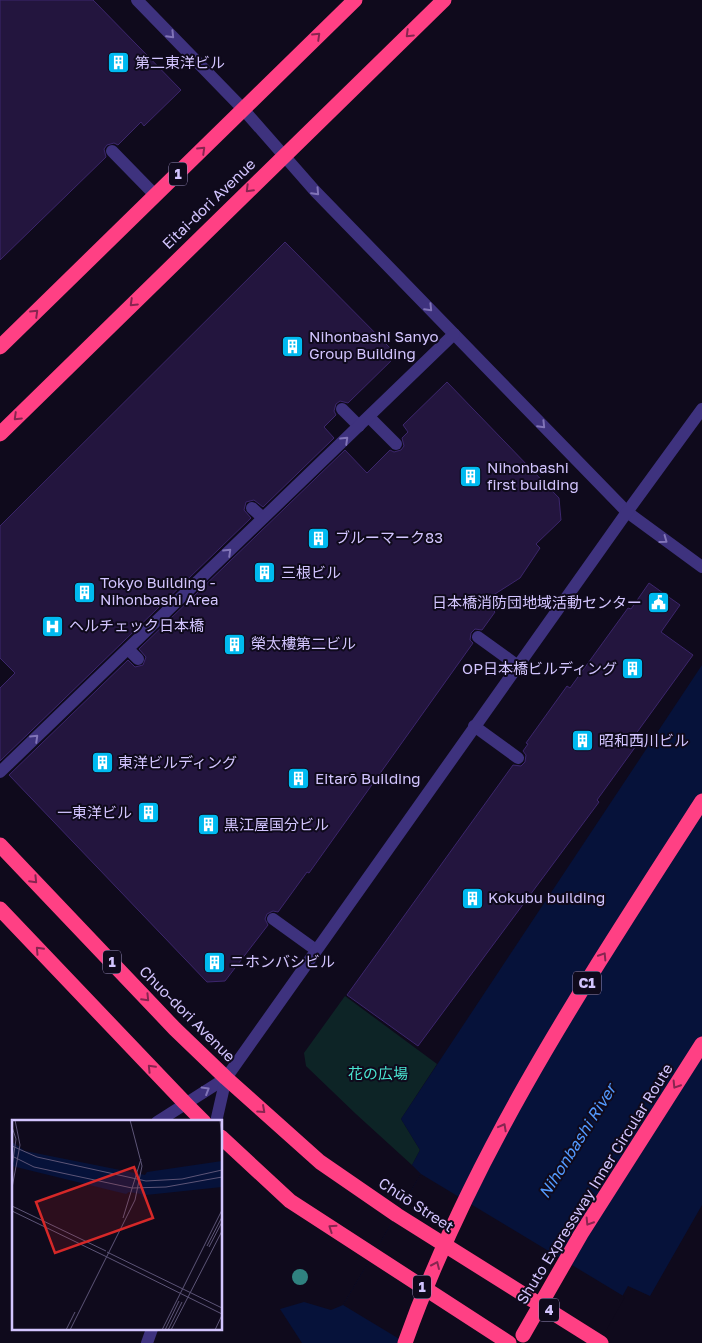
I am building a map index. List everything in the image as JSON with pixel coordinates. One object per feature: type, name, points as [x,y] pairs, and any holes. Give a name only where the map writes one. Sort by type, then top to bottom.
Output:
[{"type":"highway","name":"1","points":[[0,347],[355,0]]},
{"type":"highway","name":"Eitai-dori Avenue","points":[[0,434],[444,0]]},
{"type":"highway","name":"C1","points":[[405,1343],[428,1282],[452,1228],[521,1093],[577,998],[702,801]]},
{"type":"highway","name":"Chuo-dori Avenue","points":[[0,844],[175,1029],[226,1078]]},
{"type":"highway","points":[[0,909],[202,1120]]},
{"type":"highway","name":"Shuto Expressway Inner Circular Route","points":[[519,1343],[581,1234],[702,1044]]},
{"type":"highway","name":"Chūō Street","points":[[226,1078],[320,1162],[397,1215],[601,1343]]},
{"type":"highway","name":"1","points":[[222,1138],[290,1200],[509,1343]]},
{"type":"street","points":[[137,0],[243,109],[315,191],[627,512],[702,567]]},
{"type":"street","points":[[112,151],[155,195]]},
{"type":"street","points":[[0,772],[454,334]]},
{"type":"street","points":[[342,409],[359,426]]},
{"type":"street","points":[[216,1120],[226,1078],[474,726],[702,409]]},
{"type":"street","points":[[369,417],[396,444]]},
{"type":"street","points":[[252,508],[262,518]]},
{"type":"street","points":[[478,637],[518,666]]},
{"type":"street","points":[[128,649],[138,659]]},
{"type":"street","points":[[474,726],[518,758]]},
{"type":"street","points":[[273,920],[316,950]]},
{"type":"street","points":[[160,1120],[226,1078]]},
{"type":"street","points":[[147,1343],[152,1330]]},
{"type":"green space","name":"花の広場","points":[[345,996],[437,1064],[401,1119],[420,1150],[412,1165],[306,1066],[304,1053]]},
{"type":"water","name":"Nihonbashi River","points":[[702,665],[702,1205],[650,1296],[628,1286],[596,1343],[302,1343],[280,1309],[304,1302],[331,1310],[343,1305],[421,1174],[412,1165],[420,1150],[401,1119]]},
{"type":"pier","points":[[421,1174],[625,1297],[599,1343],[406,1343],[343,1305]]},
{"type":"building","points":[[0,0],[93,0],[181,90],[144,126],[141,122],[118,145],[114,143],[107,145],[104,149],[106,157],[0,260]]},
{"type":"building","name":"Tokyo Building - Nihonbashi Area","points":[[285,242],[397,355],[348,403],[340,401],[336,404],[334,411],[336,415],[324,427],[334,438],[263,507],[254,500],[246,502],[244,510],[251,518],[0,761],[0,688],[15,673],[0,658],[0,526]]},
{"type":"building","points":[[447,382],[559,498],[561,520],[536,544],[540,548],[520,578],[484,601],[495,612],[482,630],[475,629],[471,633],[470,640],[473,643],[309,873],[307,872],[278,912],[273,911],[267,914],[265,919],[268,925],[225,981],[207,982],[9,775],[128,660],[135,667],[143,665],[146,657],[139,649],[345,450],[367,473],[390,450],[394,452],[401,450],[404,446],[402,438],[408,432],[403,425]]},
{"type":"building","name":"Kokubu building","points":[[649,583],[680,605],[661,632],[693,655],[635,735],[641,739],[597,800],[599,802],[418,1046],[347,995],[513,765],[521,766],[525,762],[526,755],[523,751],[528,744],[526,743],[567,686],[570,688],[628,608],[631,609]]},
{"type":"place","name":"第二東洋ビル","points":[[119,63]]},
{"type":"place","name":"Nihonbashi Sanyo Group Building","points":[[293,346]]},
{"type":"place","name":"Nihonbashi first building","points":[[471,477]]},
{"type":"place","name":"ブルーマーク83","points":[[319,538]]},
{"type":"place","name":"三根ビル","points":[[265,573]]},
{"type":"place","name":"Tokyo Building - Nihonbashi Area","points":[[84,592]]},
{"type":"place","name":"日本橋消防団地域活動センター","points":[[658,603]]},
{"type":"place","name":"ヘルチェック日本橋","points":[[53,626]]},
{"type":"place","name":"榮太樓第二ビル","points":[[235,644]]},
{"type":"place","name":"OP日本橋ビルディング","points":[[633,669]]},
{"type":"place","name":"昭和西川ビル","points":[[583,741]]},
{"type":"place","name":"東洋ビルディング","points":[[102,763]]},
{"type":"place","name":"Eitarō Building","points":[[299,779]]},
{"type":"place","name":"一東洋ビル","points":[[148,813]]},
{"type":"place","name":"黒江屋国分ビル","points":[[208,825]]},
{"type":"place","name":"Kokubu building","points":[[472,898]]},
{"type":"place","name":"ニホンバシビル","points":[[214,962]]}]
